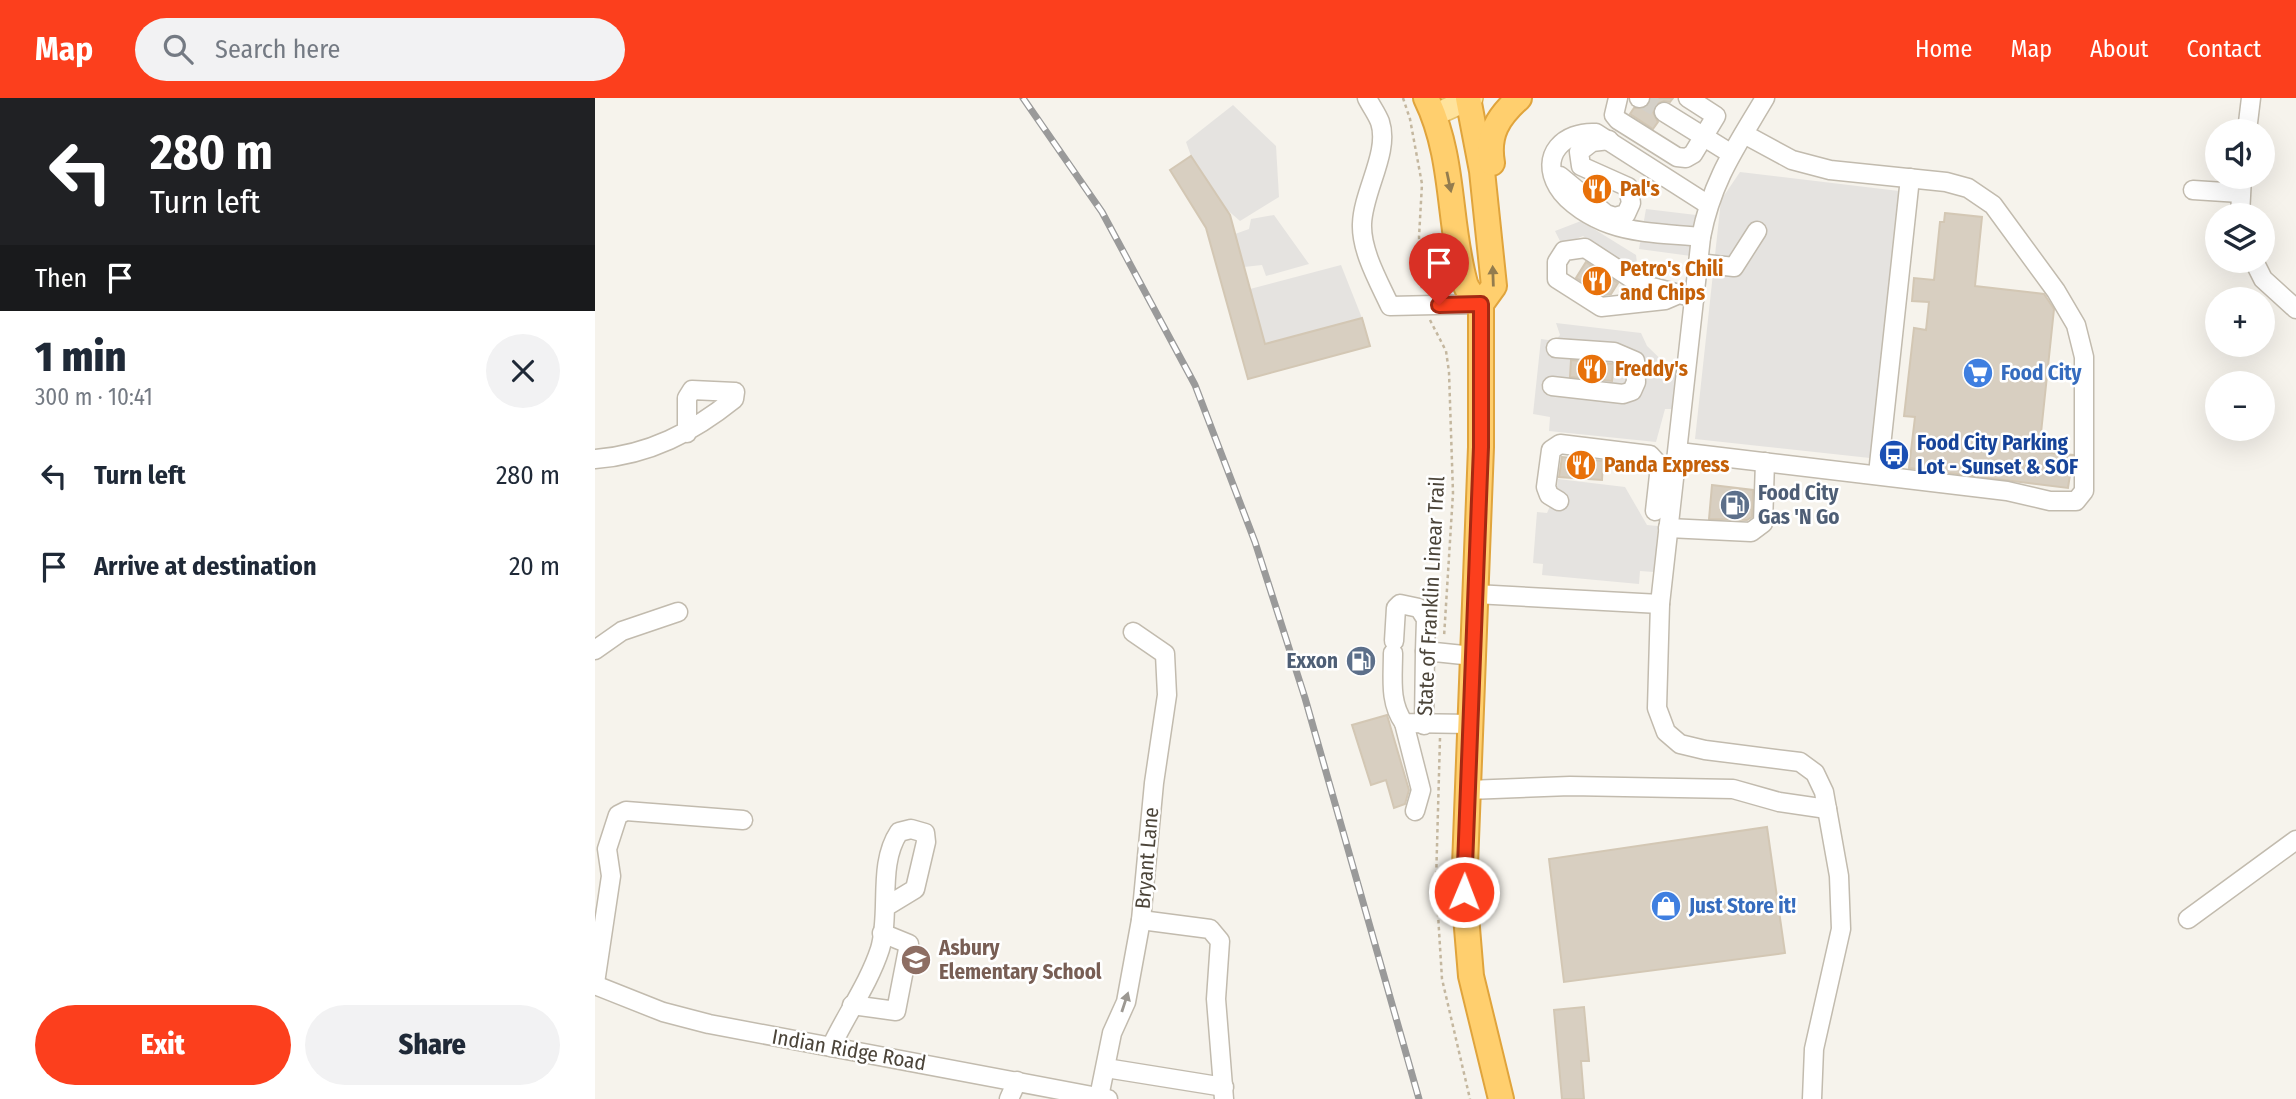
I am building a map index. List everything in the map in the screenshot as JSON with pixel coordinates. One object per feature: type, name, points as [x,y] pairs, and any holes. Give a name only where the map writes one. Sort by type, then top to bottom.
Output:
[{"type":"highway","points":[[1490,243],[1496,188],[1489,144],[1493,129],[1519,98]]},
{"type":"highway","points":[[1469,99],[1482,172],[1494,286],[1481,304],[1481,447],[1464,892],[1470,963],[1483,1032],[1501,1099]]},
{"type":"highway","points":[[1430,107],[1451,191],[1465,286],[1481,304]]},
{"type":"main road","points":[[1430,107],[1469,99]]},
{"type":"street","points":[[1367,98],[1380,124],[1383,149],[1369,185],[1362,226],[1372,265],[1390,306],[1481,304]]},
{"type":"street","points":[[1618,98],[1614,115],[1618,120],[1678,157],[1686,158],[1693,154],[1716,116],[1688,98]]},
{"type":"street","points":[[1765,98],[1730,153],[1707,204],[1698,263],[1687,296],[1679,452],[1660,604],[1657,708],[1666,732],[1680,744],[1705,750],[1800,762],[1815,773],[1824,792],[1839,876],[1841,929],[1814,1049],[1812,1099]]},
{"type":"street","points":[[2248,119],[2251,98]]},
{"type":"street","points":[[1664,112],[1730,153]]},
{"type":"street","points":[[1701,237],[1609,224],[1572,203],[1558,187],[1553,169],[1554,152],[1563,140],[1578,132],[1596,133],[1707,204]]},
{"type":"street","points":[[1679,452],[2007,491],[2050,501],[2076,501],[2084,491],[2084,357],[2076,325],[2056,291],[1993,205],[1968,188],[1910,178],[1830,170],[1792,160],[1744,134]]},
{"type":"street","points":[[1553,169],[1606,214],[1615,217],[1626,214],[1631,203],[1628,187],[1581,166],[1579,152],[1592,142],[1609,140]]},
{"type":"street","points":[[1878,474],[1910,178]]},
{"type":"street","points":[[2193,190],[2205,189]]},
{"type":"street","points":[[1698,263],[1734,267],[1758,231]]},
{"type":"street","points":[[1585,248],[1640,284],[1687,296],[1601,307],[1557,279],[1557,262],[1564,251],[1585,248]]},
{"type":"street","points":[[2260,273],[2263,279],[2296,309]]},
{"type":"street","points":[[1552,386],[1623,394],[1632,391],[1638,369],[1635,361],[1614,352],[1556,348]]},
{"type":"street","points":[[595,459],[627,457],[687,433]]},
{"type":"street","points":[[1559,501],[1549,495],[1546,487],[1551,450],[1560,444],[1650,455],[1660,466],[1655,511]]},
{"type":"street","points":[[1668,528],[1751,532],[1763,523],[1765,463]]},
{"type":"street","points":[[1475,594],[1660,604]]},
{"type":"street","points":[[1415,811],[1421,790],[1404,723],[1396,711],[1393,692],[1396,608],[1400,604],[1419,608],[1426,619],[1434,653],[1432,724]]},
{"type":"street","points":[[595,650],[622,631],[678,611]]},
{"type":"street","name":"Bryant Lane","points":[[1103,1098],[1112,1033],[1126,1002],[1141,920],[1166,682],[1165,654],[1133,632]]},
{"type":"street","points":[[1434,653],[1473,656]]},
{"type":"street","points":[[1404,723],[1471,723]]},
{"type":"street","points":[[1468,790],[1570,786],[1733,789],[1779,802],[1827,809]]},
{"type":"street","points":[[598,990],[611,876],[607,849],[618,815],[627,811],[743,820]]},
{"type":"street","points":[[2188,919],[2296,841]]},
{"type":"street","points":[[831,1047],[880,949],[887,906]]},
{"type":"street","points":[[1106,1068],[1224,1093],[1216,999],[1222,949],[1217,934],[1210,929],[1141,920]]},
{"type":"street","points":[[852,1005],[896,1011],[909,944],[882,933]]},
{"type":"street","name":"Indian Ridge Road","points":[[598,990],[709,1024],[1103,1098]]},
{"type":"street","points":[[1009,1099],[1017,1081]]},
{"type":"path","name":"State of Franklin Linear Trail","points":[[1403,98],[1411,119],[1422,184],[1419,237],[1425,305],[1446,351],[1449,372],[1453,493],[1434,653]]},
{"type":"path","name":"State of Franklin Linear Trail","points":[[1432,724],[1436,883],[1442,979],[1470,1099]]},
{"type":"shaded area","points":[[1233,105],[1276,146],[1279,197],[1240,221],[1225,208],[1191,156],[1186,142]]},
{"type":"shaded area","points":[[1740,172],[1899,191],[1870,458],[1695,439],[1721,200]]},
{"type":"shaded area","points":[[1646,209],[1696,215],[1691,256],[1639,249]]},
{"type":"shaded area","points":[[1274,215],[1309,264],[1266,276],[1262,265],[1244,267],[1235,234],[1249,229],[1251,219]]},
{"type":"shaded area","points":[[1581,221],[1636,255],[1638,271],[1583,236],[1562,245],[1555,231]]},
{"type":"shaded area","points":[[1341,265],[1362,318],[1265,344],[1250,289]]},
{"type":"shaded area","points":[[1556,323],[1641,333],[1647,346],[1678,376],[1676,409],[1665,409],[1656,442],[1549,431],[1550,417],[1533,414],[1541,339],[1555,341],[1560,335]]},
{"type":"shaded area","points":[[1558,479],[1625,487],[1647,525],[1658,526],[1654,572],[1640,571],[1639,584],[1542,575],[1543,564],[1533,563],[1537,512],[1547,513],[1556,493]]},
{"type":"building","points":[[1651,98],[1673,98],[1670,102],[1664,101],[1655,105],[1653,112],[1658,122],[1653,129],[1630,114],[1634,108],[1646,107]]},
{"type":"building","points":[[1191,156],[1230,215],[1265,344],[1362,318],[1370,346],[1248,379],[1206,228],[1170,170]]},
{"type":"building","name":"Food City","points":[[1945,213],[1982,217],[1975,286],[2044,294],[2054,309],[2039,452],[2073,455],[2068,488],[1909,468],[1915,417],[1904,416],[1914,328],[1926,330],[1929,302],[1912,301],[1914,278],[1934,280],[1940,222],[1944,222]]},
{"type":"building","name":"Petro's Chili and Chips","points":[[1586,262],[1618,283],[1611,294],[1604,295],[1576,278]]},
{"type":"building","points":[[1571,360],[1614,364],[1612,381],[1570,377]]},
{"type":"building","name":"Panda Express","points":[[1562,457],[1603,461],[1602,480],[1559,477]]},
{"type":"building","name":"Food City Gas 'N Go","points":[[1712,485],[1753,490],[1752,517],[1747,520],[1709,519]]},
{"type":"building","points":[[1387,715],[1409,790],[1405,804],[1394,808],[1386,780],[1371,785],[1352,725]]},
{"type":"building","name":"Just Store it!","points":[[1767,827],[1785,953],[1564,982],[1549,859]]},
{"type":"building","points":[[1584,1007],[1589,1061],[1581,1061],[1584,1099],[1562,1099],[1554,1010]]},
{"type":"tunnel","points":[[1640,98],[1664,112]]},
{"type":"railway","points":[[1023,98],[1102,212],[1195,385],[1255,542],[1305,698],[1419,1099]]},
{"type":"place","name":"Pal's","points":[[1597,189]]},
{"type":"place","name":"Petro's Chili and Chips","points":[[1597,281]]},
{"type":"place","name":"Freddy's","points":[[1592,369]]},
{"type":"place","name":"Food City","points":[[1978,373]]},
{"type":"place","name":"Food City Parking Lot - Sunset & SOF","points":[[1894,455]]},
{"type":"place","name":"Panda Express","points":[[1581,465]]},
{"type":"place","name":"Food City Gas 'N Go","points":[[1735,505]]},
{"type":"place","name":"Exxon","points":[[1361,661]]},
{"type":"place","name":"Just Store it!","points":[[1666,906]]},
{"type":"place","name":"Asbury Elementary School","points":[[916,960]]},
{"type":"route","points":[[1439,305],[1481,304],[1481,447],[1464,892]]}]
